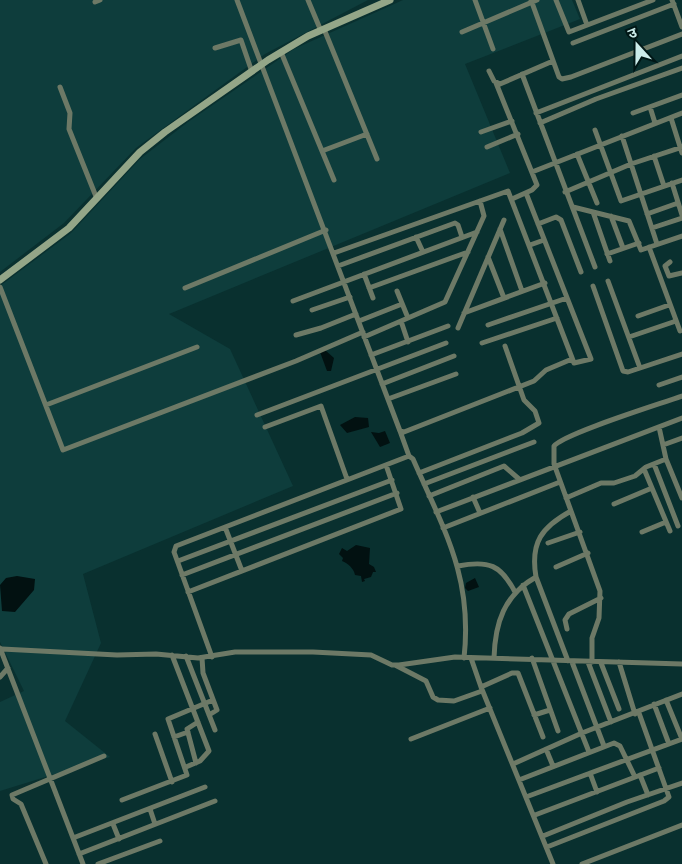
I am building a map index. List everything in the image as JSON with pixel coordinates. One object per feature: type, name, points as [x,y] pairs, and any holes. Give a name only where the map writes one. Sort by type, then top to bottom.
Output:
[{"type":"street","points":[[237,0],[326,230],[409,456],[413,459],[458,566],[464,590],[464,658]]},
{"type":"street","points":[[308,0],[377,159]]},
{"type":"street","points":[[0,280],[64,232],[140,152],[165,132],[281,52],[322,30],[390,0]]},
{"type":"street","points":[[475,0],[493,49]]},
{"type":"street","points":[[556,0],[569,32],[653,0]]},
{"type":"street","points":[[578,0],[587,25]]},
{"type":"street","points":[[462,32],[533,1],[553,61],[559,77],[562,79],[571,78],[682,34]]},
{"type":"street","points":[[573,43],[673,2],[680,15],[682,27]]},
{"type":"street","points":[[215,48],[241,40],[252,72]]},
{"type":"street","points":[[281,52],[334,180]]},
{"type":"street","points":[[536,113],[682,56]]},
{"type":"street","points":[[496,83],[502,83],[553,61]]},
{"type":"street","points":[[540,123],[682,68]]},
{"type":"street","points":[[489,71],[518,134],[537,187],[512,198]]},
{"type":"street","points":[[522,74],[565,192],[573,207],[595,267]]},
{"type":"street","points":[[60,88],[70,113],[69,129],[97,199]]},
{"type":"street","points":[[633,113],[682,95]]},
{"type":"street","points":[[650,107],[656,123]]},
{"type":"street","points":[[532,172],[600,143],[682,113]]},
{"type":"street","points":[[565,192],[631,164],[681,149],[671,118]]},
{"type":"street","points":[[481,132],[512,121]]},
{"type":"street","points":[[595,130],[621,201],[682,180]]},
{"type":"street","points":[[322,151],[367,134]]},
{"type":"street","points":[[487,147],[518,134]]},
{"type":"street","points":[[622,136],[657,244]]},
{"type":"street","points":[[577,154],[597,203]]},
{"type":"street","points":[[654,156],[664,186]]},
{"type":"street","points":[[652,228],[682,217],[672,183]]},
{"type":"street","points":[[334,253],[508,191],[545,283],[572,359],[574,363],[591,359],[526,193]]},
{"type":"street","points":[[0,288],[63,450],[401,321],[446,302],[484,216],[480,201]]},
{"type":"street","points":[[647,214],[678,203]]},
{"type":"street","points":[[573,207],[629,221],[641,250],[682,236]]},
{"type":"street","points":[[592,212],[610,261]]},
{"type":"street","points":[[612,216],[623,248]]},
{"type":"street","points":[[538,224],[560,218],[581,272]]},
{"type":"street","points":[[458,328],[504,220]]},
{"type":"street","points":[[338,266],[457,223],[462,237]]},
{"type":"street","points":[[500,229],[522,292]]},
{"type":"street","points":[[185,288],[326,230]]},
{"type":"street","points":[[293,301],[476,232]]},
{"type":"street","points":[[416,237],[423,252]]},
{"type":"street","points":[[530,245],[544,240]]},
{"type":"street","points":[[607,254],[638,243]]},
{"type":"street","points":[[649,247],[669,305],[681,332]]},
{"type":"street","points":[[369,288],[468,252]]},
{"type":"street","points":[[488,257],[504,298]]},
{"type":"street","points":[[670,262],[665,266],[669,276],[682,273]]},
{"type":"street","points":[[364,274],[373,298]]},
{"type":"street","points":[[608,281],[640,368]]},
{"type":"street","points":[[464,313],[545,283]]},
{"type":"street","points":[[593,286],[623,371],[640,368],[682,354]]},
{"type":"street","points":[[397,291],[408,318]]},
{"type":"street","points":[[312,310],[350,297]]},
{"type":"street","points":[[488,325],[567,298]]},
{"type":"street","points":[[359,321],[402,304]]},
{"type":"street","points":[[638,316],[669,305]]},
{"type":"street","points":[[296,335],[321,328],[356,314]]},
{"type":"street","points":[[482,343],[557,318]]},
{"type":"street","points":[[401,321],[408,342]]},
{"type":"street","points":[[629,337],[676,321]]},
{"type":"street","points":[[371,355],[448,326]]},
{"type":"street","points":[[257,415],[446,343]]},
{"type":"street","points":[[419,473],[538,425],[535,411],[526,403],[505,346]]},
{"type":"street","points":[[46,405],[197,347]]},
{"type":"street","points":[[382,384],[454,356]]},
{"type":"street","points":[[400,431],[404,432],[537,379],[550,368],[572,359]]},
{"type":"street","points":[[388,399],[456,374]]},
{"type":"street","points":[[659,384],[682,377]]},
{"type":"street","points":[[611,722],[590,662],[592,638],[599,618],[601,598],[588,553],[555,467],[554,446],[560,441],[682,396]]},
{"type":"street","points":[[265,427],[322,406],[347,479]]},
{"type":"street","points":[[436,512],[682,418]]},
{"type":"street","points":[[659,427],[666,459],[682,498]]},
{"type":"street","points":[[663,446],[682,438]]},
{"type":"street","points":[[424,484],[534,442]]},
{"type":"street","points":[[212,657],[174,552],[176,546],[409,456]]},
{"type":"street","points":[[566,498],[601,483],[614,483],[635,476],[644,469],[666,459]]},
{"type":"street","points":[[654,464],[678,526]]},
{"type":"street","points":[[188,592],[399,510],[402,507],[386,465]]},
{"type":"street","points":[[429,496],[504,466],[519,479]]},
{"type":"street","points":[[644,469],[670,531]]},
{"type":"street","points":[[178,562],[392,480]]},
{"type":"street","points":[[443,528],[560,482]]},
{"type":"street","points":[[614,504],[652,488]]},
{"type":"street","points":[[182,575],[397,494]]},
{"type":"street","points":[[473,497],[480,513]]},
{"type":"street","points":[[571,511],[554,520],[538,541],[535,564],[536,577],[604,746]]},
{"type":"street","points":[[642,532],[666,522]]},
{"type":"street","points":[[225,527],[242,571]]},
{"type":"street","points":[[548,544],[580,532]]},
{"type":"street","points":[[556,567],[588,553]]},
{"type":"street","points":[[458,566],[482,563],[500,569],[507,576],[515,592]]},
{"type":"street","points":[[494,658],[499,624],[508,599],[523,585],[536,577]]},
{"type":"street","points":[[523,585],[589,752]]},
{"type":"street","points":[[567,629],[565,620],[569,614],[601,598]]},
{"type":"street","points":[[83,864],[1,649],[172,655],[202,658],[236,652],[313,652],[371,655],[426,681],[431,693],[438,700],[454,701],[512,673],[518,673],[543,737]]},
{"type":"street","points":[[172,655],[209,753],[196,763],[186,767]]},
{"type":"street","points":[[186,656],[215,730]]},
{"type":"street","points":[[395,665],[448,657],[532,658],[601,663],[681,665]]},
{"type":"street","points":[[202,658],[203,673],[217,710],[209,715]]},
{"type":"street","points":[[471,658],[553,864]]},
{"type":"street","points":[[532,658],[558,731]]},
{"type":"street","points":[[547,847],[664,801],[669,797],[619,662]]},
{"type":"street","points":[[601,663],[618,710]]},
{"type":"street","points":[[0,676],[8,668]]},
{"type":"street","points":[[512,764],[582,733],[637,713],[654,704],[681,696]]},
{"type":"street","points":[[122,800],[188,775],[168,722],[170,717],[213,700]]},
{"type":"street","points":[[526,796],[682,739],[666,700]]},
{"type":"street","points":[[604,705],[615,701]]},
{"type":"street","points":[[654,704],[669,744]]},
{"type":"street","points":[[411,739],[490,708]]},
{"type":"street","points":[[534,715],[550,710]]},
{"type":"street","points":[[196,763],[190,746],[188,728],[212,723]]},
{"type":"street","points":[[174,737],[188,732]]},
{"type":"street","points":[[155,734],[172,782]]},
{"type":"street","points":[[520,780],[604,746],[618,744],[648,795]]},
{"type":"street","points":[[179,750],[190,746]]},
{"type":"street","points":[[546,749],[553,766]]},
{"type":"street","points":[[46,864],[21,804],[12,795],[50,777],[104,756]]},
{"type":"street","points":[[535,815],[659,768]]},
{"type":"street","points":[[590,773],[597,792]]},
{"type":"street","points":[[543,836],[682,783]]},
{"type":"street","points":[[73,838],[205,788]]},
{"type":"street","points":[[79,854],[215,801]]},
{"type":"street","points":[[150,809],[156,824]]},
{"type":"street","points":[[113,824],[119,839]]},
{"type":"street","points":[[582,864],[682,825]]},
{"type":"street","points":[[98,864],[160,841]]},
{"type":"shaded area","points":[[0,0],[368,0],[265,54],[136,148],[64,223],[0,272]]},
{"type":"shaded area","points":[[403,0],[572,0],[580,19],[465,64],[510,173],[169,314],[230,349],[293,486],[83,574],[101,643],[65,721],[110,757],[0,791],[0,702],[24,691],[0,642],[0,286],[71,233],[140,159],[188,122],[294,49]]},
{"type":"shaded area","points":[[325,350],[334,358],[331,371],[327,371],[320,352]]},
{"type":"shaded area","points":[[355,417],[368,418],[369,427],[347,433],[340,425]]},
{"type":"shaded area","points":[[385,431],[390,443],[380,447],[371,432],[379,433]]},
{"type":"shaded area","points":[[356,545],[370,548],[369,564],[374,567],[376,572],[373,572],[371,577],[364,579],[365,581],[362,582],[361,576],[355,575],[350,566],[342,561],[343,558],[339,554],[342,548],[347,551]]},
{"type":"shaded area","points":[[17,576],[35,579],[34,590],[15,612],[2,611],[0,585],[6,578]]},
{"type":"shaded area","points":[[475,578],[479,587],[468,591],[465,588],[466,583]]}]
